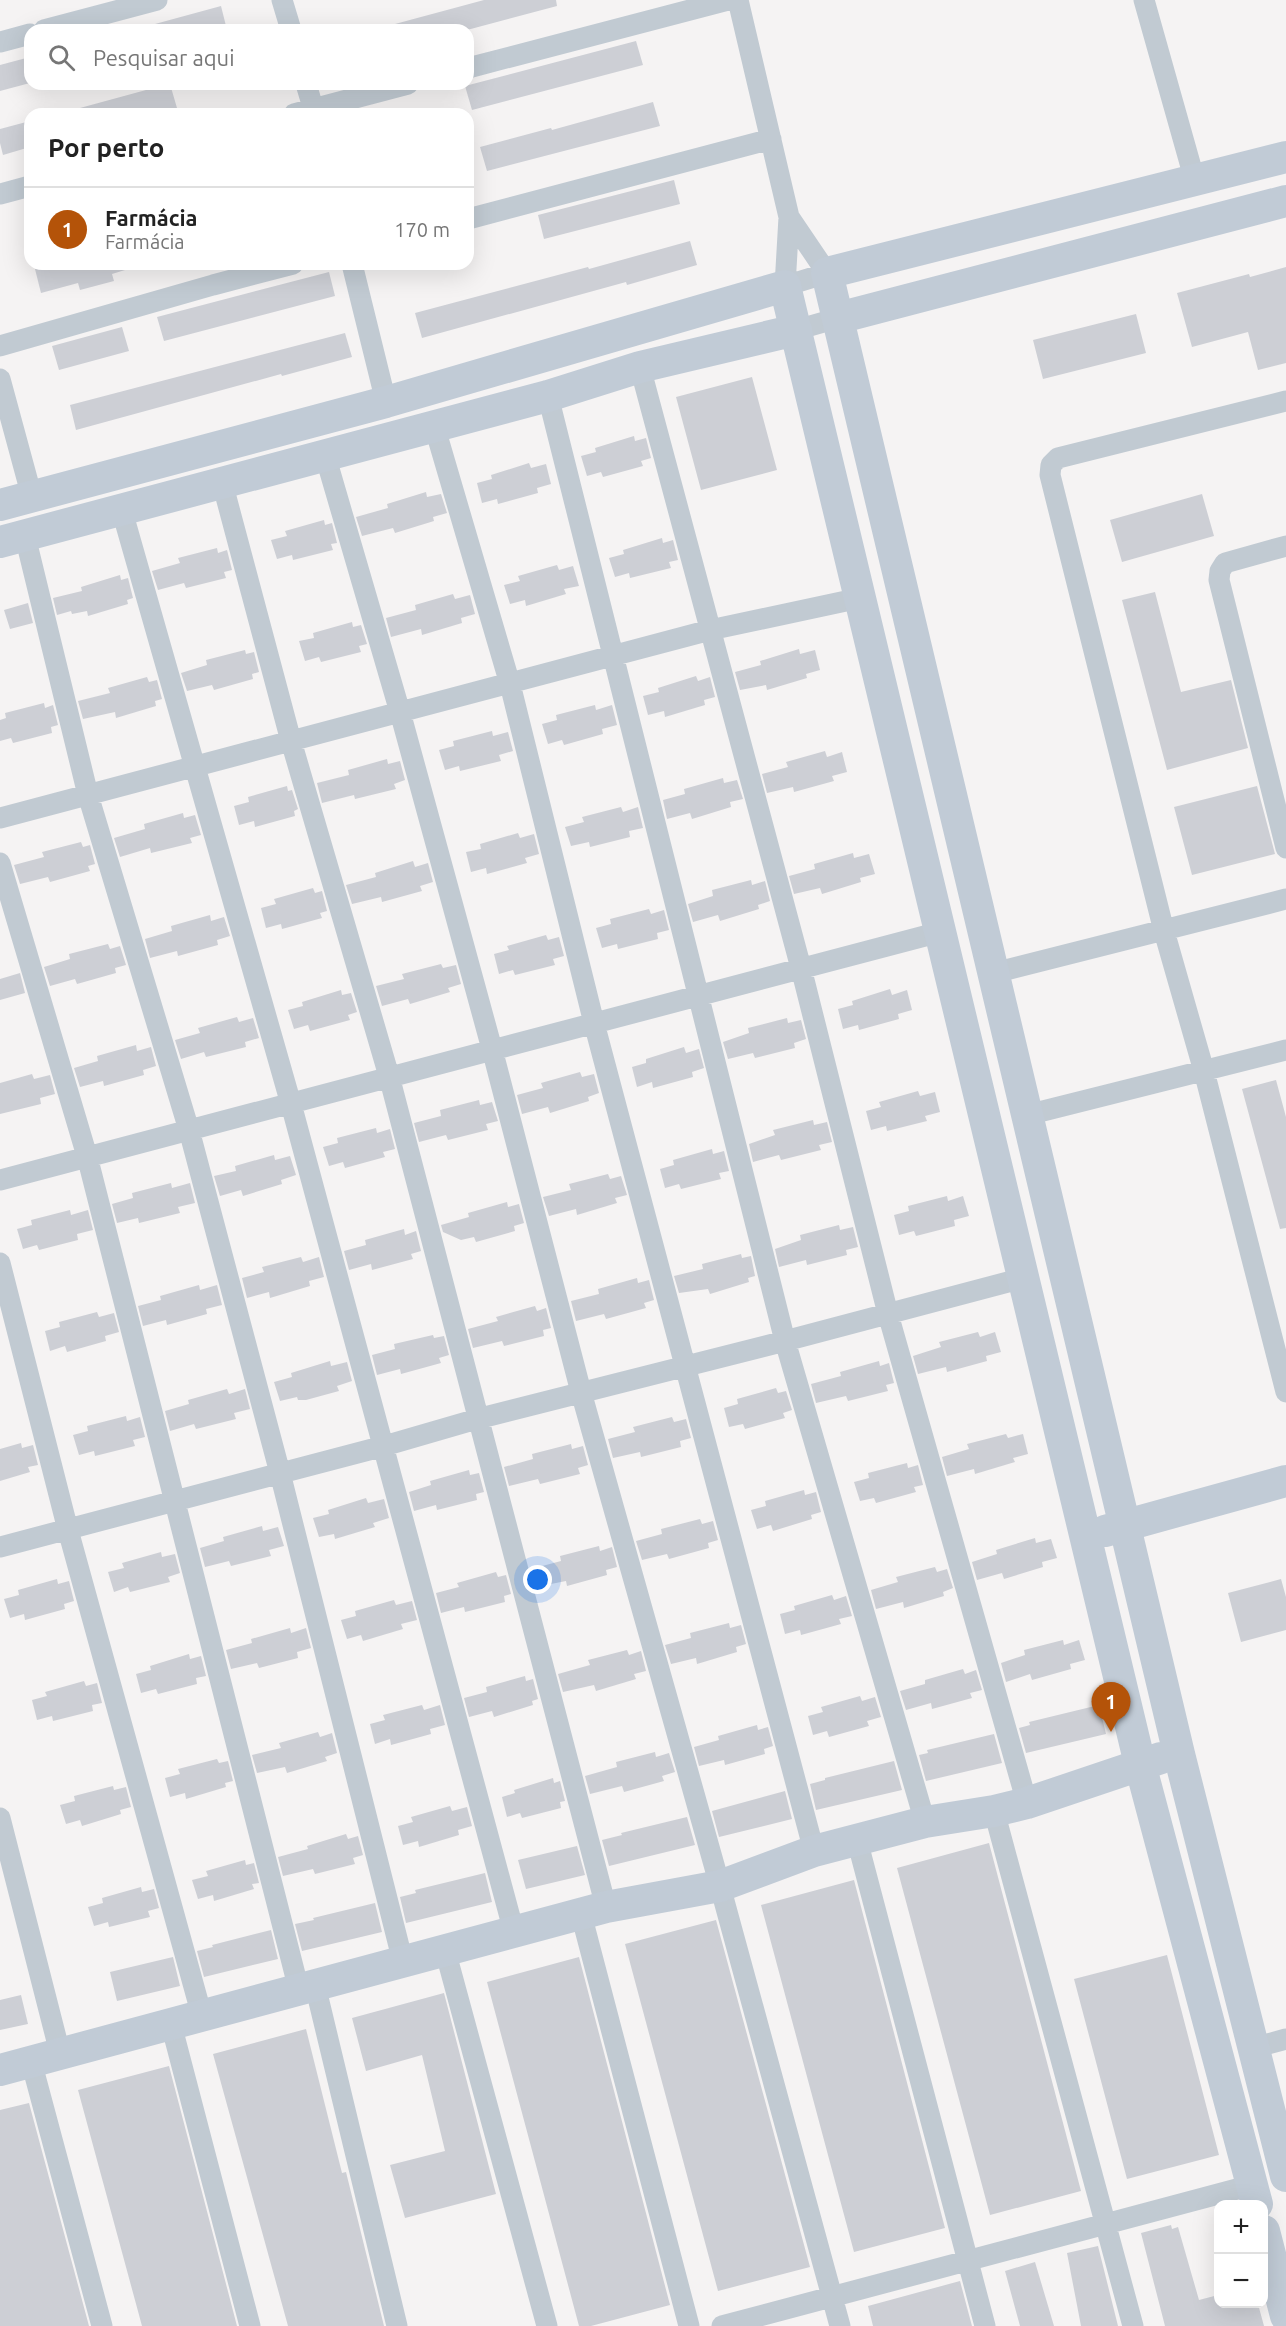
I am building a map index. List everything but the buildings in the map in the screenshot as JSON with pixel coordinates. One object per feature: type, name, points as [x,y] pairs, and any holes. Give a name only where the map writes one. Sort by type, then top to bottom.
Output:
[{"type":"street","points":[[67,24],[157,0]]},
{"type":"street","points":[[282,0],[289,24]]},
{"type":"street","points":[[474,66],[728,0]]},
{"type":"street","points":[[722,2326],[1106,2224],[1254,2195],[1140,1764],[795,330],[785,286],[789,217],[738,0]]},
{"type":"street","points":[[1144,0],[1195,181]]},
{"type":"street","points":[[0,42],[24,36]]},
{"type":"street","points":[[306,90],[307,108]]},
{"type":"street","points":[[321,108],[386,90]]},
{"type":"street","points":[[474,217],[771,139]]},
{"type":"street","points":[[0,505],[386,402],[827,273],[1286,157]]},
{"type":"street","points":[[0,194],[24,188]]},
{"type":"street","points":[[403,1962],[280,1473],[189,1130],[13,539],[548,396],[640,368],[795,330],[1286,201]]},
{"type":"street","points":[[789,217],[827,273],[1179,1754],[1286,2176]]},
{"type":"street","points":[[0,346],[269,270]]},
{"type":"street","points":[[353,270],[386,402]]},
{"type":"street","points":[[640,368],[801,968],[888,1314],[1027,1803]]},
{"type":"street","points":[[0,379],[32,497]]},
{"type":"street","points":[[548,396],[785,1341],[925,1822]]},
{"type":"street","points":[[1286,400],[1058,458],[1051,465],[1050,475],[1164,931],[1204,1071],[1286,1392]]},
{"type":"street","points":[[434,425],[510,684],[594,1023],[814,1851]]},
{"type":"street","points":[[326,455],[400,712],[582,1392],[840,2326]]},
{"type":"street","points":[[222,482],[291,741],[389,1076],[477,1419],[689,2326]]},
{"type":"street","points":[[122,511],[291,1104],[514,1932]]},
{"type":"street","points":[[1286,546],[1225,563],[1220,571],[1219,580],[1286,848]]},
{"type":"street","points":[[0,818],[196,768],[710,630],[860,598]]},
{"type":"street","points":[[0,863],[87,1156],[174,1501],[397,2326]]},
{"type":"street","points":[[994,973],[1286,899]]},
{"type":"street","points":[[0,1180],[940,932]]},
{"type":"street","points":[[1027,1115],[1286,1050]]},
{"type":"street","points":[[0,1263],[68,1530],[202,2016]]},
{"type":"street","points":[[0,1547],[384,1446],[477,1419],[1023,1278]]},
{"type":"street","points":[[1085,1537],[1286,1481]]},
{"type":"street","points":[[0,2070],[593,1911],[720,1886],[814,1851],[925,1822],[994,1811],[1027,1803],[1140,1764],[1179,1754]]},
{"type":"street","points":[[994,1811],[1133,2326]]},
{"type":"street","points":[[0,1818],[46,2057],[102,2326]]},
{"type":"street","points":[[857,1840],[985,2326]]},
{"type":"street","points":[[445,1950],[547,2326]]},
{"type":"street","points":[[171,2024],[250,2326]]},
{"type":"street","points":[[1253,2048],[1286,2039]]},
{"type":"street","points":[[1268,2249],[1286,2316]]},
{"type":"place","name":"Farmácia","points":[[1111,1732]]}]
